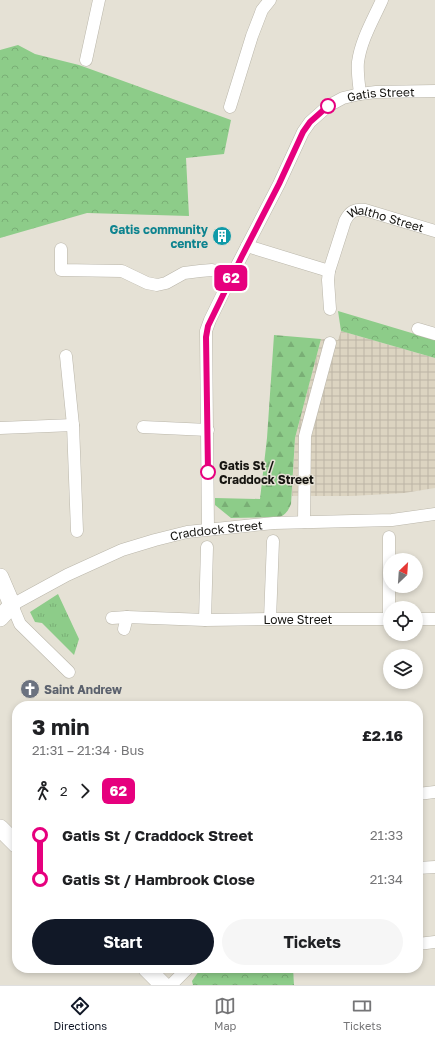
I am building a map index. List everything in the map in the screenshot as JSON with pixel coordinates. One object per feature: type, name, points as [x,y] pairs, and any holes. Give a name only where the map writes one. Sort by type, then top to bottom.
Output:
[{"type":"street","points":[[86,60],[99,0]]},
{"type":"street","points":[[230,107],[252,36],[262,10],[270,0]]},
{"type":"street","points":[[360,94],[358,74],[360,52],[382,0]]},
{"type":"street","name":"Gatis Street","points":[[208,529],[206,331],[210,320],[279,184],[303,132],[310,122],[328,106],[343,98],[376,92],[435,91]]},
{"type":"street","name":"Waltho Street","points":[[330,309],[328,280],[329,271],[344,220],[352,211],[359,209],[365,210],[435,231]]},
{"type":"street","points":[[247,246],[329,271]]},
{"type":"street","points":[[61,249],[61,270],[122,271],[148,283],[157,285],[166,283],[184,273],[196,271],[212,270],[231,277]]},
{"type":"street","points":[[418,329],[434,331]]},
{"type":"street","points":[[304,522],[305,436],[330,343]]},
{"type":"street","points":[[66,356],[73,425],[77,531]]},
{"type":"street","points":[[0,428],[73,425]]},
{"type":"street","points":[[143,427],[208,430]]},
{"type":"street","name":"Craddock Street","points":[[12,605],[67,575],[122,550],[187,532],[274,523],[392,520],[416,518],[435,514]]},
{"type":"street","points":[[389,537],[390,601]]},
{"type":"street","points":[[270,619],[273,541]]},
{"type":"street","points":[[205,620],[208,547]]},
{"type":"street","points":[[0,577],[20,624],[69,672]]},
{"type":"street","points":[[0,618],[12,605]]},
{"type":"street","points":[[124,629],[127,617]]},
{"type":"street","name":"Lowe Street","points":[[112,618],[127,617],[205,620],[383,618]]},
{"type":"street","points":[[423,619],[435,619]]},
{"type":"street","points":[[423,793],[435,792]]},
{"type":"street","points":[[0,828],[12,839]]},
{"type":"street","points":[[423,868],[435,867]]},
{"type":"street","points":[[423,943],[435,942]]},
{"type":"street","points":[[151,973],[164,985]]},
{"type":"street","points":[[171,985],[183,973]]},
{"type":"shaded area","points":[[341,331],[435,358],[435,488],[404,493],[352,496],[292,496],[295,438],[321,339],[338,340]]},
{"type":"green space","points":[[18,45],[35,54],[79,65],[231,120],[224,154],[186,158],[189,216],[87,213],[0,238],[0,50]]},
{"type":"green space","points":[[338,311],[435,340],[435,358],[341,331]]},
{"type":"green space","points":[[274,335],[321,339],[295,438],[291,504],[287,512],[280,517],[231,518],[215,505],[215,498],[260,499],[267,438]]},
{"type":"green space","points":[[58,594],[79,639],[74,655],[42,623],[35,622],[30,612]]},
{"type":"green space","points":[[198,973],[293,973],[294,985],[193,985],[192,981]]},
{"type":"bus line","name":"62","points":[[208,472],[206,331],[279,184],[303,132],[310,122],[328,106]]},
{"type":"place","name":"Gatis community centre","points":[[222,236]]},
{"type":"place","name":"Gatis St / Craddock Street","points":[[208,472]]},
{"type":"place","name":"Saint Andrew","points":[[30,689]]}]
